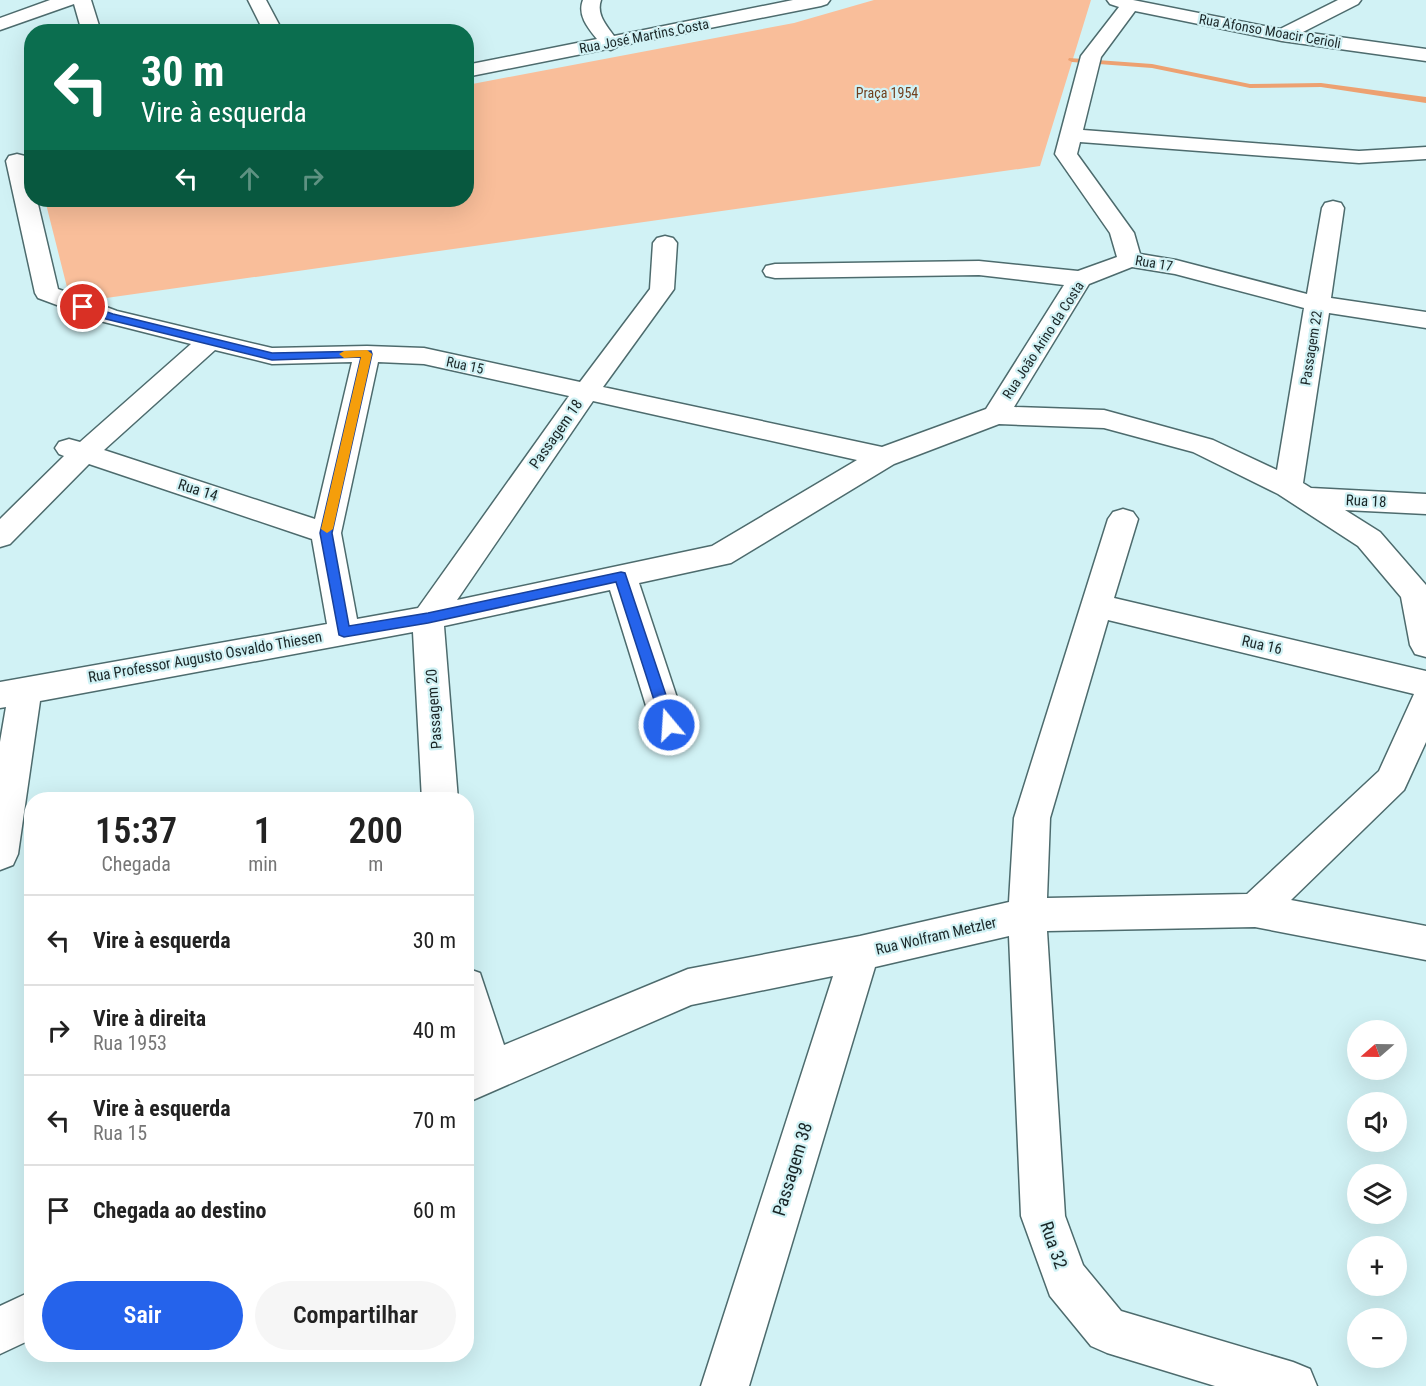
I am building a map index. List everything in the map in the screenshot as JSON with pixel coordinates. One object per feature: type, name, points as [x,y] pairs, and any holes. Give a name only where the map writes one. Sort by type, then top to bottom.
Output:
[{"type":"street","points":[[4,20],[68,0]]},
{"type":"street","points":[[82,0],[90,24]]},
{"type":"street","points":[[257,0],[270,24]]},
{"type":"street","points":[[592,0],[589,12],[611,44]]},
{"type":"street","name":"Rua José Martins Costa","points":[[474,70],[611,44],[821,0]]},
{"type":"street","points":[[1282,35],[1352,0]]},
{"type":"street","name":"Rua Afonso Moacir Cerioli","points":[[1123,3],[1282,35],[1426,55]]},
{"type":"street","name":"Rua 17","points":[[1123,3],[1090,56],[1066,154],[1122,233],[1130,260],[1176,267],[1318,304],[1426,320]]},
{"type":"street","points":[[1071,135],[1359,157],[1426,153]]},
{"type":"street","name":"Rua 15","points":[[16,161],[24,195]]},
{"type":"street","name":"Rua 15","points":[[27,207],[47,292],[109,316],[272,356],[367,354],[424,356],[884,458]]},
{"type":"street","name":"Passagem 22","points":[[1297,492],[1318,304],[1333,208]]},
{"type":"street","name":"Passagem 18","points":[[428,618],[586,392],[662,290],[665,243]]},
{"type":"street","name":"Rua João Arino da Costa","points":[[996,415],[1080,279],[1130,260]]},
{"type":"street","points":[[775,271],[979,268],[1080,279]]},
{"type":"street","points":[[0,537],[77,450],[210,341]]},
{"type":"street","points":[[344,632],[326,533],[367,354]]},
{"type":"street","name":"Rua Professor Augusto Osvaldo Thiesen","points":[[13,692],[428,618],[720,555],[884,458],[996,415],[1104,419],[1203,446],[1297,492],[1369,539],[1416,594],[1426,645]]},
{"type":"street","name":"Rua 14","points":[[77,450],[326,533]]},
{"type":"street","name":"Rua 18","points":[[1297,492],[1426,504]]},
{"type":"street","name":"Rua 32","points":[[1123,519],[1032,818],[1027,915],[1043,1216],[1066,1280],[1107,1330],[1293,1386]]},
{"type":"street","points":[[621,576],[669,725]]},
{"type":"street","name":"Rua 16","points":[[1098,606],[1426,684]]},
{"type":"street","name":"Passagem 20","points":[[428,618],[439,792]]},
{"type":"street","points":[[0,854],[13,692]]},
{"type":"street","points":[[1255,910],[1392,780],[1426,704]]},
{"type":"street","name":"Rua Wolfram Metzler","points":[[479,1076],[688,987],[860,953],[1027,915],[1255,910],[1426,943]]},
{"type":"street","name":"Passagem 38","points":[[725,1386],[860,953]]},
{"type":"street","points":[[474,1041],[479,1076]]},
{"type":"street","points":[[0,1331],[24,1318]]},
{"type":"green space","name":"Praça 1954","points":[[874,0],[1091,0],[1040,166],[71,303],[47,207],[474,207],[474,84],[794,23]]},
{"type":"waterway","points":[[1072,60],[1152,66],[1250,86],[1321,85],[1426,100]]},
{"type":"slow traffic","points":[[327,529],[367,354],[344,354]]},
{"type":"route","points":[[83,307],[109,316],[272,356],[367,354],[326,533],[344,632],[428,618],[621,576],[669,725]]}]
